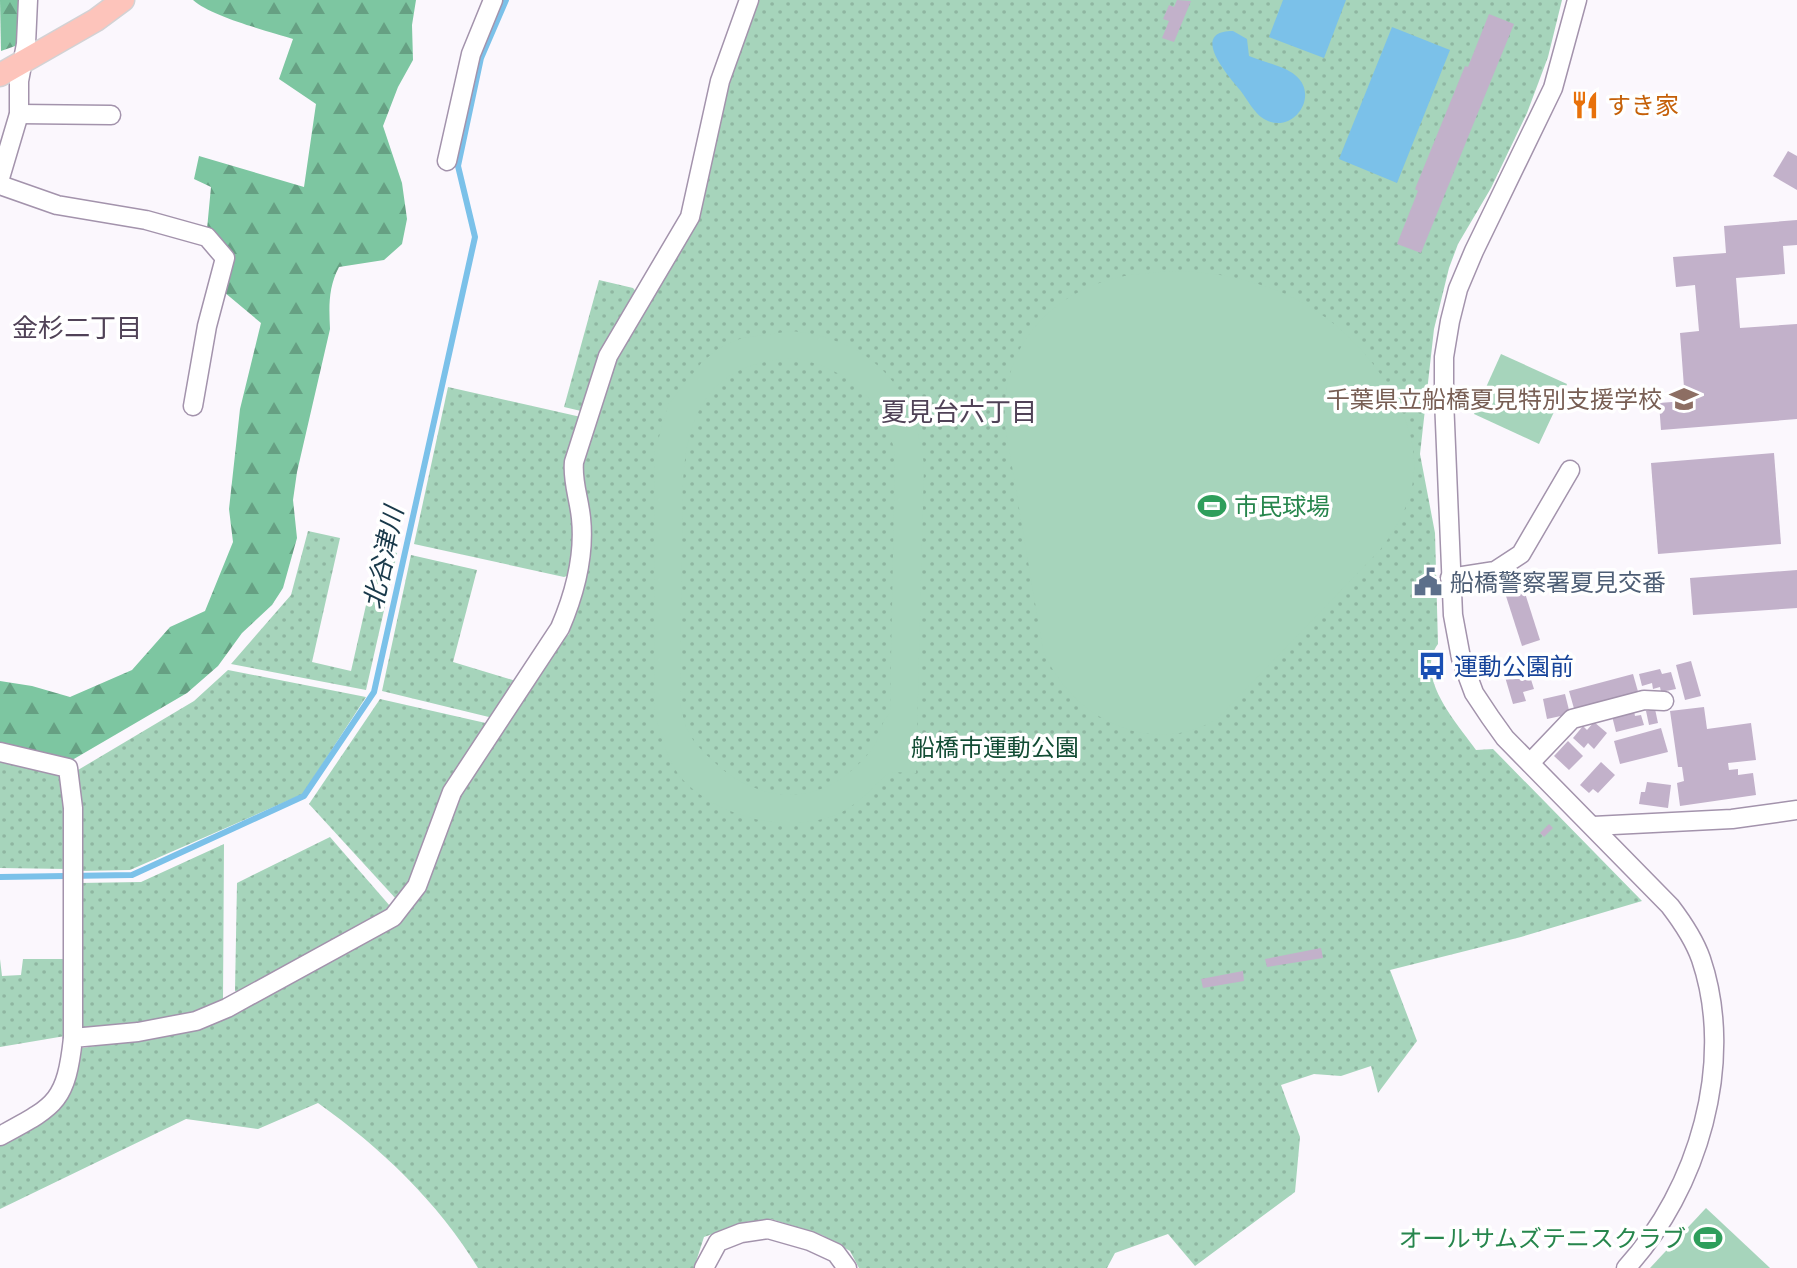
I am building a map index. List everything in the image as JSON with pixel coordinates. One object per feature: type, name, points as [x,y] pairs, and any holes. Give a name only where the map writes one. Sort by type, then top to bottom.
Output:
[{"type":"main road","points":[[0,75],[96,20],[123,0]]},
{"type":"street","points":[[0,178],[19,114],[19,81],[28,0]]},
{"type":"street","points":[[447,161],[471,54],[493,0]]},
{"type":"street","points":[[73,1038],[172,1027],[227,1008],[393,917],[417,886],[452,792],[560,628],[570,605],[583,548],[574,462],[608,356],[690,217],[720,81],[749,0]]},
{"type":"street","points":[[1577,0],[1553,88],[1474,251],[1458,289],[1450,321],[1444,357],[1450,578],[1461,658],[1474,693],[1505,738],[1670,906],[1701,957],[1709,987],[1713,1058],[1709,1094],[1689,1164],[1667,1212],[1641,1252],[1626,1268]]},
{"type":"street","points":[[19,114],[111,115]]},
{"type":"street","points":[[0,185],[57,205],[146,220],[207,237],[225,258],[207,326],[193,406]]},
{"type":"street","points":[[1450,578],[1495,571],[1521,554],[1570,470]]},
{"type":"street","points":[[1530,763],[1572,719],[1644,700],[1664,701]]},
{"type":"street","points":[[0,752],[68,768],[73,808],[73,1038],[70,1073],[55,1102],[44,1112],[0,1136]]},
{"type":"street","points":[[1593,826],[1732,819],[1797,810]]},
{"type":"street","points":[[704,1268],[718,1242],[741,1233],[768,1229],[810,1241],[836,1253],[847,1268]]},
{"type":"green space","points":[[0,0],[21,0],[18,45],[1,51]]},
{"type":"green space","points":[[193,0],[416,0],[412,25],[413,60],[398,87],[383,126],[402,183],[407,219],[402,244],[384,260],[339,267],[333,282],[330,329],[293,500],[297,538],[283,588],[272,605],[242,633],[218,666],[187,693],[67,763],[0,746],[0,681],[70,697],[132,670],[170,627],[205,611],[233,542],[229,509],[240,409],[261,323],[224,292],[207,229],[211,187],[194,179],[199,156],[304,187],[316,104],[279,79],[293,39],[226,18]]},
{"type":"green space","name":"船橋市運動公園","points":[[759,0],[1562,0],[1548,57],[1527,113],[1491,188],[1458,244],[1434,329],[1420,454],[1435,533],[1438,644],[1432,657],[1431,671],[1441,699],[1476,750],[1493,749],[1642,901],[1521,937],[1390,970],[1417,1041],[1378,1093],[1371,1066],[1341,1076],[1314,1074],[1281,1085],[1300,1137],[1295,1192],[1195,1266],[1168,1234],[1115,1253],[1107,1268],[859,1268],[850,1251],[822,1235],[771,1219],[746,1222],[704,1237],[694,1268],[478,1268],[445,1221],[406,1177],[364,1138],[318,1103],[258,1129],[186,1119],[0,1209],[0,1133],[55,1111],[75,1082],[82,1048],[130,1041],[232,1013],[403,919],[417,901],[458,795],[553,648],[569,634],[591,555],[579,470],[618,353],[683,243],[733,59],[748,31]]},
{"type":"green space","name":"市民球場","points":[[1170,271],[1228,276],[1256,283],[1312,308],[1338,327],[1372,362],[1395,398],[1412,442],[1414,463],[1406,505],[1380,550],[1217,719],[1191,730],[1165,735],[1115,725],[1092,712],[1072,695],[1055,674],[1043,650],[1005,425],[1005,399],[1018,353],[1045,316],[1063,302],[1084,289],[1108,280]]},
{"type":"green space","points":[[599,280],[633,288],[637,293],[581,411],[564,407]]},
{"type":"green space","points":[[792,331],[820,336],[866,356],[899,390],[919,436],[924,464],[916,773],[890,772],[849,808],[814,821],[794,823],[754,819],[717,805],[700,794],[685,782],[674,767],[655,715],[654,455],[668,405],[702,362],[719,348],[742,338]],"holes":[[[796,358],[832,370],[860,389],[881,416],[895,451],[890,713],[871,750],[845,776],[811,792],[776,794],[742,782],[726,772],[697,745],[685,724],[680,703],[683,487],[693,424],[706,399],[726,378],[756,364]]]},
{"type":"green space","points":[[1501,354],[1567,384],[1539,444],[1474,414]]},
{"type":"green space","points":[[448,387],[581,417],[578,550],[570,575],[564,577],[414,544]]},
{"type":"green space","points":[[308,531],[340,538],[312,662],[351,671],[379,548],[397,553],[366,690],[231,664],[291,595]]},
{"type":"green space","points":[[411,555],[477,570],[453,662],[516,681],[493,718],[382,691]]},
{"type":"green space","points":[[228,670],[366,697],[303,794],[130,870],[81,871],[78,770],[194,701]]},
{"type":"green space","points":[[380,699],[490,724],[406,894],[397,900],[309,804]]},
{"type":"green space","points":[[0,758],[65,776],[68,869],[0,868]]},
{"type":"green space","points":[[330,837],[390,906],[382,915],[241,993],[235,991],[237,883]]},
{"type":"green space","points":[[224,844],[223,999],[219,1006],[174,1022],[83,1033],[77,1028],[78,883],[141,882]]},
{"type":"green space","points":[[0,959],[2,976],[21,975],[23,959],[67,959],[65,1036],[0,1047]]},
{"type":"green space","name":"オールサムズテニスクラブ","points":[[1706,1208],[1770,1268],[1650,1268]]},
{"type":"water","points":[[1283,0],[1346,0],[1324,58],[1269,37]]},
{"type":"water","points":[[1392,27],[1450,50],[1397,183],[1339,159]]},
{"type":"water","points":[[1233,31],[1247,39],[1249,56],[1285,69],[1302,84],[1304,103],[1293,118],[1274,123],[1264,119],[1221,66],[1213,46],[1214,38],[1220,33]]},
{"type":"building","points":[[1177,0],[1191,1],[1174,42],[1162,38],[1169,21],[1163,19],[1169,5],[1174,7]]},
{"type":"building","points":[[1489,14],[1514,24],[1421,253],[1397,244],[1418,191],[1415,189]]},
{"type":"building","points":[[1788,151],[1797,156],[1797,190],[1773,176]]},
{"type":"building","points":[[1797,220],[1797,245],[1783,246],[1785,274],[1736,278],[1740,328],[1797,324],[1797,419],[1661,430],[1659,403],[1685,401],[1680,333],[1699,331],[1695,285],[1676,287],[1673,257],[1726,253],[1724,226]]},
{"type":"building","points":[[1774,453],[1781,544],[1658,554],[1651,463]]},
{"type":"building","points":[[1797,570],[1797,608],[1693,615],[1690,578]]},
{"type":"building","points":[[1421,575],[1433,576],[1433,587],[1421,587]]},
{"type":"building","points":[[1523,587],[1540,640],[1522,646],[1505,593]]},
{"type":"building","points":[[1691,661],[1701,696],[1685,700],[1676,665]]},
{"type":"building","points":[[1660,669],[1662,674],[1671,672],[1676,689],[1661,692],[1660,687],[1653,689],[1652,683],[1642,686],[1639,674]]},
{"type":"building","points":[[1528,670],[1534,689],[1523,692],[1526,701],[1513,704],[1505,677]]},
{"type":"building","points":[[1633,674],[1639,695],[1575,712],[1569,691]]},
{"type":"building","points":[[1565,694],[1570,714],[1547,719],[1543,699]]},
{"type":"building","points":[[1704,707],[1707,729],[1751,723],[1756,760],[1728,763],[1729,770],[1738,769],[1738,775],[1753,773],[1756,795],[1680,806],[1677,783],[1684,781],[1682,767],[1678,767],[1670,711]]},
{"type":"building","points":[[1655,709],[1658,723],[1649,725],[1646,711]]},
{"type":"building","points":[[1634,711],[1635,716],[1641,715],[1644,725],[1616,732],[1612,716]]},
{"type":"building","points":[[1594,722],[1607,733],[1594,749],[1588,743],[1584,748],[1573,738],[1583,726],[1587,730]]},
{"type":"building","points":[[1661,728],[1668,752],[1620,764],[1614,741]]},
{"type":"building","points":[[1568,741],[1583,756],[1569,770],[1554,756]]},
{"type":"building","points":[[1601,762],[1615,775],[1598,793],[1593,789],[1589,793],[1580,785]]},
{"type":"building","points":[[1647,782],[1671,785],[1668,808],[1639,804]]},
{"type":"building","points":[[1549,824],[1553,828],[1544,837],[1540,833]]},
{"type":"building","points":[[1321,948],[1323,958],[1267,967],[1265,959]]},
{"type":"building","points":[[1243,971],[1244,981],[1203,988],[1201,979]]},
{"type":"waterway","name":"北谷津川","points":[[0,877],[132,875],[304,796],[374,692],[475,237],[458,166],[481,58],[506,0]]},
{"type":"place","name":"すき家","points":[[1585,105]]},
{"type":"place","name":"千葉県立船橋夏見特別支援学校","points":[[1684,399]]},
{"type":"place","name":"市民球場","points":[[1212,506]]},
{"type":"place","name":"船橋警察署夏見交番","points":[[1428,582]]},
{"type":"place","name":"運動公園前","points":[[1432,666]]},
{"type":"place","name":"オールサムズテニスクラブ","points":[[1708,1238]]},
{"type":"district","name":"金杉二丁目","points":[[77,327]]},
{"type":"district","name":"夏見台六丁目","points":[[959,411]]}]
